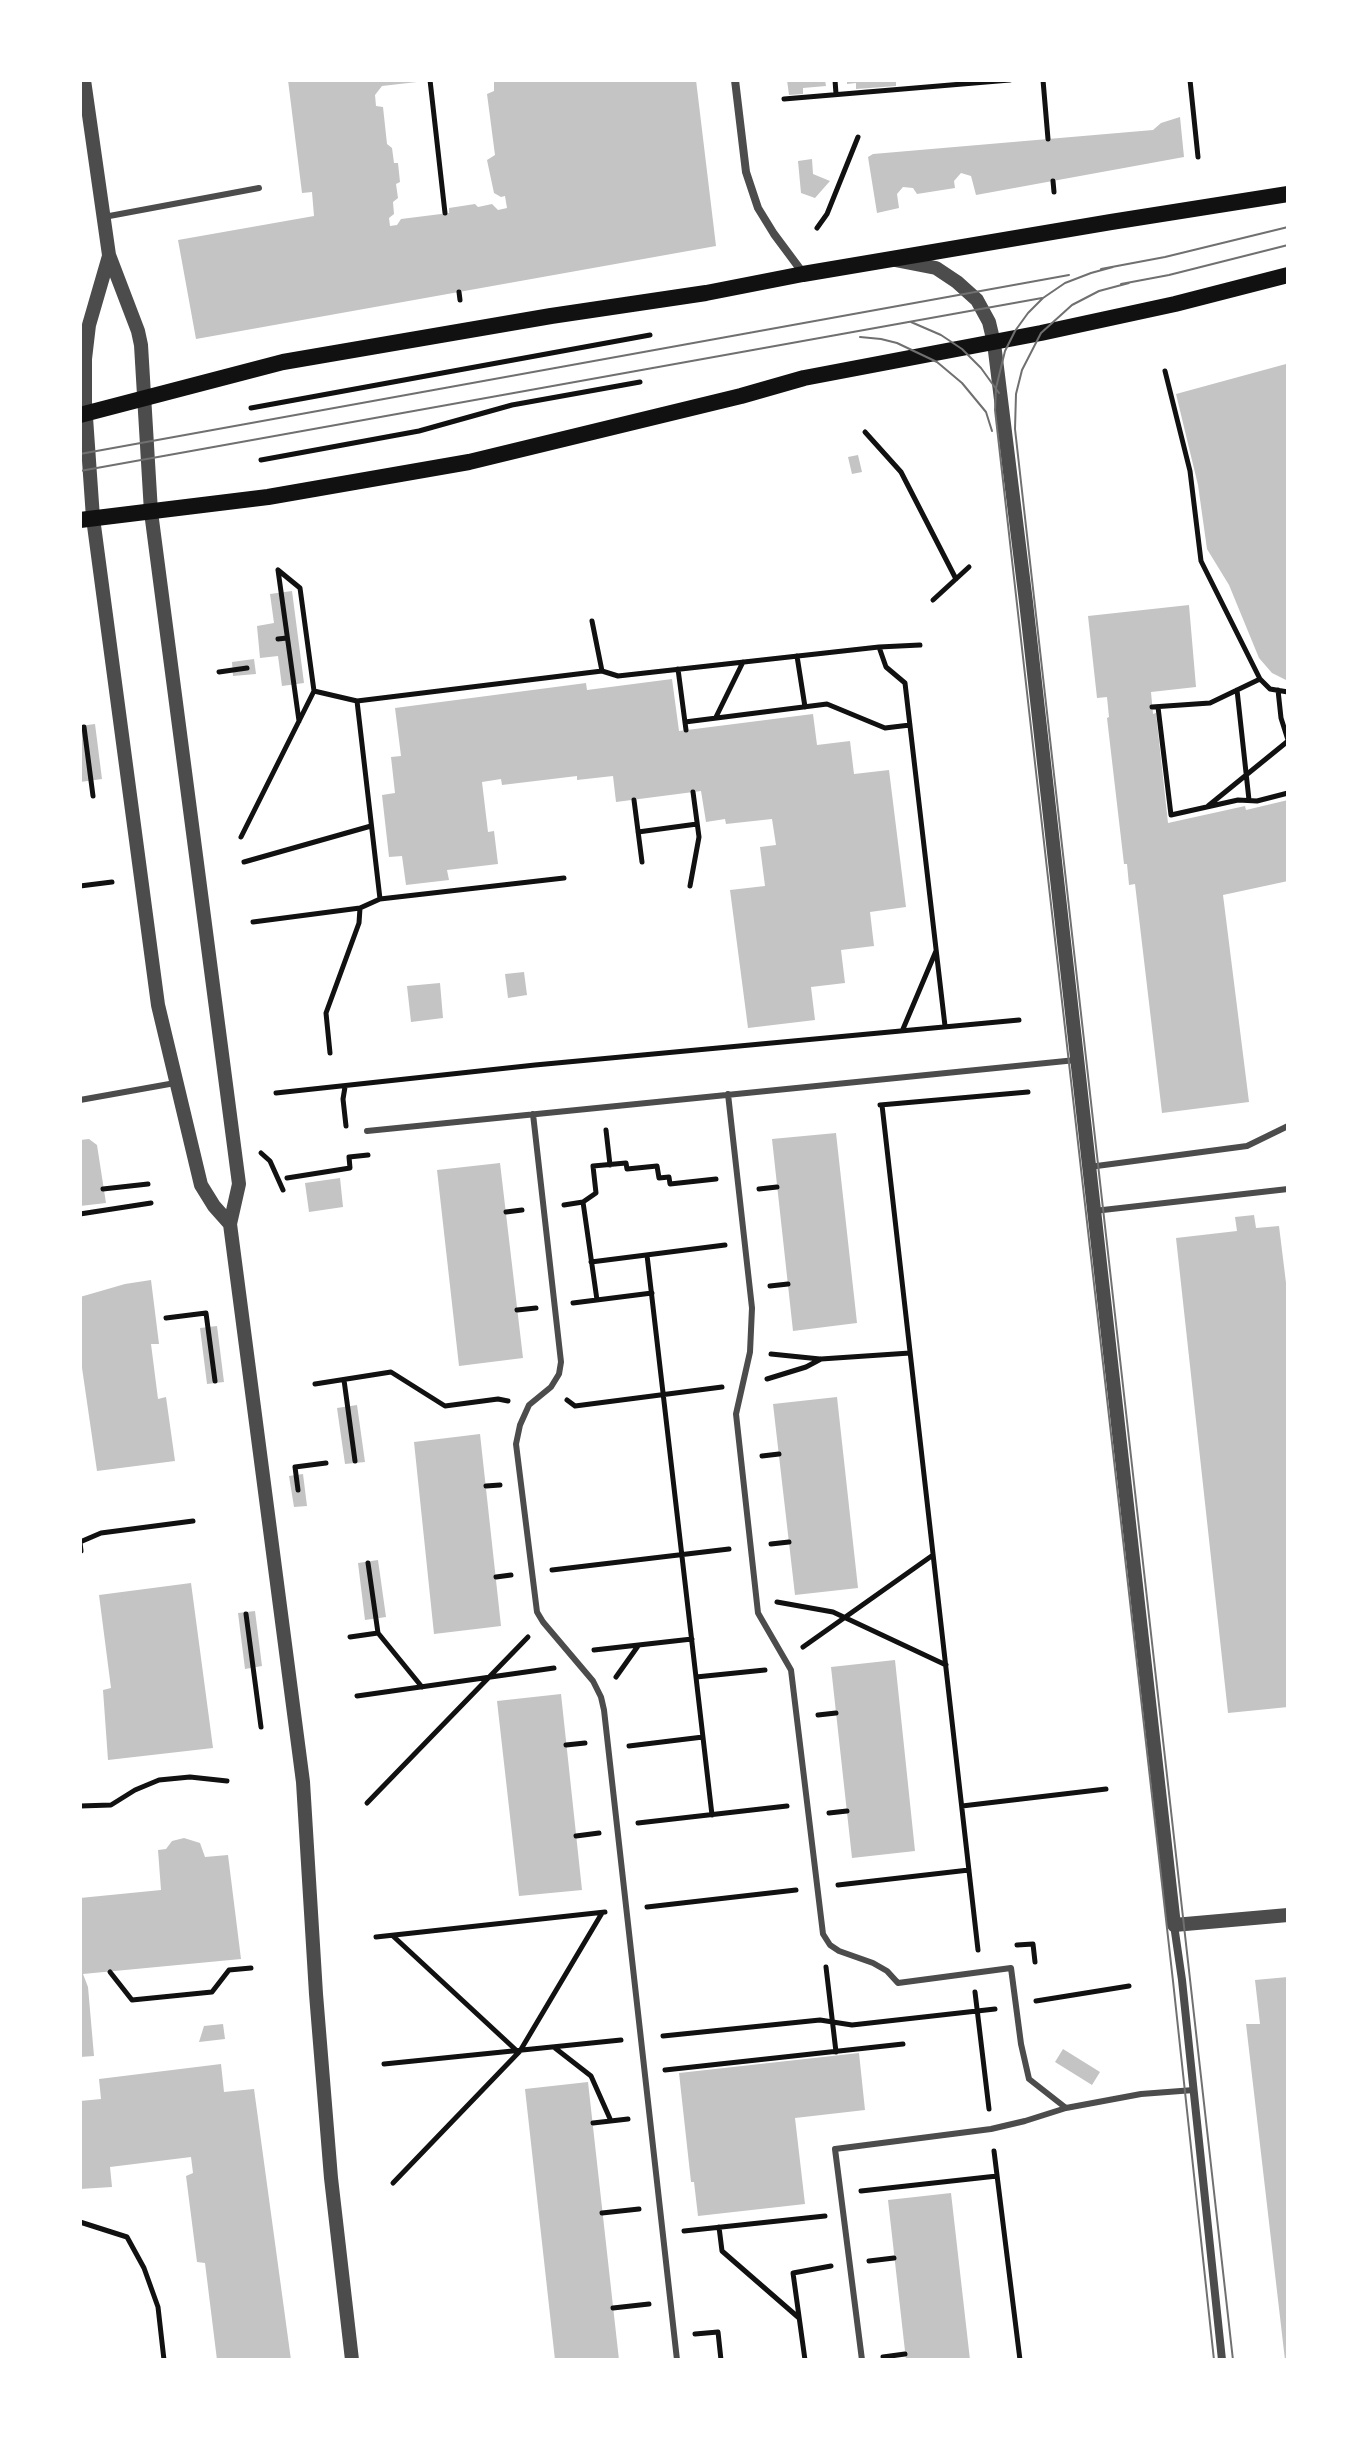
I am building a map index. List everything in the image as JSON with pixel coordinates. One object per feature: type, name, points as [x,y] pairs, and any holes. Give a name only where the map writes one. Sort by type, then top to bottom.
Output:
[{"type":"main road","points":[[83,415],[283,362],[1288,194]]},
{"type":"main road","points":[[86,519],[268,497],[469,462],[804,378],[994,343],[1175,304],[1288,275]]},
{"type":"street","points":[[84,80],[109,255],[138,331],[151,512],[239,1184],[230,1224],[303,1782],[331,2178],[352,2360]]},
{"type":"street","points":[[735,80],[746,172],[758,208],[803,274]]},
{"type":"street","points":[[109,255],[89,325],[83,415],[86,519],[158,1005],[201,1185],[230,1224]]},
{"type":"street","points":[[890,259],[936,268],[957,282],[977,300],[989,322],[994,343],[1026,602],[1222,2360]]},
{"type":"street","points":[[1174,1925],[1288,1915]]},
{"type":"lane","points":[[104,217],[259,188]]},
{"type":"lane","points":[[367,1131],[1077,1060]]},
{"type":"lane","points":[[80,1100],[175,1083]]},
{"type":"lane","points":[[728,1094],[752,1308],[750,1352],[736,1414],[756,1598],[758,1613],[791,1670],[823,1934],[830,1945],[839,1951],[873,1963],[887,1971],[898,1983],[1011,1968],[1029,2079],[1066,2108]]},
{"type":"lane","points":[[533,1114],[561,1362],[559,1374],[551,1387],[529,1405],[516,1444],[537,1612],[593,1681],[601,1697],[677,2360]]},
{"type":"lane","points":[[1089,1167],[1247,1146],[1288,1126]]},
{"type":"lane","points":[[1094,1211],[1288,1189]]},
{"type":"lane","points":[[862,2360],[835,2149],[991,2129],[1066,2108],[1141,2094],[1194,2090]]},
{"type":"path","points":[[430,80],[445,213]]},
{"type":"path","points":[[835,80],[836,94]]},
{"type":"path","points":[[784,99],[1010,80]]},
{"type":"path","points":[[1043,80],[1048,139]]},
{"type":"path","points":[[1190,80],[1198,157]]},
{"type":"path","points":[[817,228],[827,214],[858,137]]},
{"type":"path","points":[[1053,181],[1054,192]]},
{"type":"path","points":[[459,292],[460,300]]},
{"type":"path","points":[[251,408],[650,335]]},
{"type":"path","points":[[1165,371],[1190,471],[1201,561],[1260,679],[1270,689],[1288,692]]},
{"type":"path","points":[[261,460],[419,431],[512,405],[640,382]]},
{"type":"path","points":[[865,432],[901,472],[956,579]]},
{"type":"path","points":[[933,600],[969,567]]},
{"type":"path","points":[[241,837],[299,722],[314,691],[300,588],[278,570],[299,722]]},
{"type":"path","points":[[592,621],[602,671]]},
{"type":"path","points":[[278,639],[287,638]]},
{"type":"path","points":[[314,691],[357,701],[602,671],[618,676],[920,645]]},
{"type":"path","points":[[879,647],[886,667],[905,683],[945,1026]]},
{"type":"path","points":[[797,656],[805,707]]},
{"type":"path","points":[[715,718],[743,662]]},
{"type":"path","points":[[219,672],[247,668]]},
{"type":"path","points":[[678,669],[686,730]]},
{"type":"path","points":[[618,676],[619,686]]},
{"type":"path","points":[[1260,679],[1210,703],[1155,707],[1171,815],[1288,793]]},
{"type":"path","points":[[1237,690],[1249,801]]},
{"type":"path","points":[[1208,807],[1288,741],[1281,718],[1278,690]]},
{"type":"path","points":[[357,701],[380,899]]},
{"type":"path","points":[[685,722],[827,704],[885,728],[910,725]]},
{"type":"path","points":[[84,727],[93,796]]},
{"type":"path","points":[[690,886],[699,837],[693,792]]},
{"type":"path","points":[[634,800],[642,862]]},
{"type":"path","points":[[638,832],[697,824]]},
{"type":"path","points":[[244,862],[371,826]]},
{"type":"path","points":[[253,922],[360,908],[380,899],[564,878]]},
{"type":"path","points":[[80,886],[112,882]]},
{"type":"path","points":[[330,1053],[326,1013],[359,923],[360,908]]},
{"type":"path","points":[[903,1029],[937,950]]},
{"type":"path","points":[[276,1093],[535,1065],[1019,1020]]},
{"type":"path","points":[[882,1105],[978,1950]]},
{"type":"path","points":[[606,1130],[610,1165]]},
{"type":"path","points":[[543,1207],[583,1202],[596,1193],[593,1166],[626,1163],[627,1169],[657,1166],[659,1178],[669,1177],[670,1184],[737,1176]]},
{"type":"path","points":[[103,1189],[148,1184]]},
{"type":"path","points":[[583,1202],[597,1300]]},
{"type":"path","points":[[80,1214],[151,1203]]},
{"type":"path","points":[[591,1262],[744,1242]]},
{"type":"path","points":[[647,1255],[712,1815]]},
{"type":"path","points":[[554,1305],[652,1293]]},
{"type":"path","points":[[166,1318],[206,1313],[215,1381]]},
{"type":"path","points":[[750,1352],[821,1359],[910,1353]]},
{"type":"path","points":[[551,1387],[575,1406],[741,1385],[806,1367],[821,1359]]},
{"type":"path","points":[[315,1384],[391,1372],[445,1406],[498,1399],[529,1405]]},
{"type":"path","points":[[344,1380],[355,1461]]},
{"type":"path","points":[[298,1490],[295,1467],[326,1463]]},
{"type":"path","points":[[81,1551],[80,1542],[101,1533],[193,1521]]},
{"type":"path","points":[[532,1572],[751,1546]]},
{"type":"path","points":[[696,1677],[772,1669],[933,1555]]},
{"type":"path","points":[[368,1563],[378,1633],[422,1687]]},
{"type":"path","points":[[756,1598],[833,1612],[946,1665]]},
{"type":"path","points":[[246,1614],[261,1727]]},
{"type":"path","points":[[367,1803],[543,1622]]},
{"type":"path","points":[[350,1637],[378,1633]]},
{"type":"path","points":[[570,1653],[692,1639]]},
{"type":"path","points":[[601,1697],[638,1645]]},
{"type":"path","points":[[357,1696],[579,1665]]},
{"type":"path","points":[[608,1748],[703,1737]]},
{"type":"path","points":[[80,1806],[111,1805],[159,1780],[190,1777],[227,1781]]},
{"type":"path","points":[[962,1806],[1106,1789]]},
{"type":"path","points":[[617,1825],[807,1804]]},
{"type":"path","points":[[376,1937],[969,1870]]},
{"type":"path","points":[[393,2183],[519,2051],[603,1912]]},
{"type":"path","points":[[823,1934],[836,2052]]},
{"type":"path","points":[[392,1935],[519,2051]]},
{"type":"path","points":[[110,1972],[132,2000],[212,1992],[229,1970],[251,1968]]},
{"type":"path","points":[[974,1973],[1020,2360]]},
{"type":"path","points":[[384,2064],[820,2020],[852,2025],[1028,2005],[1040,1999],[1129,1986]]},
{"type":"path","points":[[644,2073],[903,2044]]},
{"type":"path","points":[[554,2048],[591,2076],[611,2121]]},
{"type":"path","points":[[593,2123],[649,2117]]},
{"type":"path","points":[[840,2193],[997,2176]]},
{"type":"path","points":[[602,2213],[660,2206]]},
{"type":"path","points":[[663,2233],[843,2214]]},
{"type":"path","points":[[80,2222],[127,2237],[144,2268],[158,2307],[164,2360]]},
{"type":"path","points":[[719,2227],[722,2251],[799,2318]]},
{"type":"path","points":[[805,2360],[793,2273],[849,2263]]},
{"type":"path","points":[[613,2308],[670,2302]]},
{"type":"path","points":[[674,2336],[718,2332],[721,2360]]},
{"type":"building","points":[[288,80],[416,80],[382,86],[375,95],[376,106],[383,107],[387,144],[392,148],[394,163],[398,163],[398,198],[393,202],[394,214],[389,218],[390,226],[397,225],[401,219],[449,213],[449,208],[475,204],[478,207],[492,204],[498,210],[507,208],[505,196],[494,193],[487,160],[495,155],[487,94],[494,91],[491,80],[696,80],[716,246],[196,339],[178,240],[314,216],[312,192],[302,193]]},
{"type":"building","points":[[787,80],[825,80],[826,86],[803,88],[803,94],[789,95]]},
{"type":"building","points":[[847,80],[896,80],[896,86],[856,89],[856,83],[847,84]]},
{"type":"building","points":[[1180,117],[1184,157],[976,195],[971,176],[961,173],[954,181],[955,188],[917,194],[913,188],[903,187],[897,194],[899,208],[877,213],[868,157],[873,154],[1153,130],[1161,123]]},
{"type":"building","points":[[812,159],[813,174],[830,181],[815,198],[801,193],[798,161]]},
{"type":"building","points":[[1286,364],[1288,681],[1272,673],[1259,658],[1229,585],[1207,549],[1198,485],[1176,394]]},
{"type":"building","points":[[858,455],[862,472],[852,474],[848,457]]},
{"type":"building","points":[[292,591],[304,683],[282,686],[278,656],[260,658],[257,626],[274,623],[270,594]]},
{"type":"building","points":[[1189,605],[1196,687],[1151,692],[1168,823],[1288,800],[1288,881],[1223,895],[1249,1102],[1162,1113],[1135,884],[1129,885],[1127,864],[1124,864],[1107,697],[1097,698],[1088,616]]},
{"type":"building","points":[[254,659],[256,674],[233,676],[232,662]]},
{"type":"building","points":[[672,679],[679,731],[813,714],[817,745],[850,741],[854,774],[889,770],[906,907],[870,912],[874,946],[841,950],[845,983],[811,987],[815,1020],[748,1028],[730,890],[765,886],[760,847],[776,845],[772,819],[726,824],[725,819],[706,822],[701,791],[616,802],[613,776],[577,780],[577,776],[502,785],[501,779],[482,782],[488,832],[494,831],[498,864],[447,870],[449,880],[406,885],[402,856],[389,857],[382,795],[395,793],[391,757],[401,756],[395,708],[586,683],[587,690]]},
{"type":"building","points":[[95,724],[102,779],[80,782],[80,726]]},
{"type":"building","points":[[524,972],[527,995],[508,998],[505,974]]},
{"type":"building","points":[[440,983],[443,1018],[411,1022],[407,986]]},
{"type":"building","points":[[836,1133],[857,1323],[793,1331],[772,1139]]},
{"type":"building","points":[[89,1139],[97,1145],[106,1203],[80,1206],[80,1140]]},
{"type":"building","points":[[500,1163],[523,1358],[459,1366],[437,1170]]},
{"type":"building","points":[[340,1178],[343,1207],[309,1212],[305,1183]]},
{"type":"building","points":[[1254,1215],[1256,1228],[1279,1226],[1288,1299],[1288,1707],[1228,1713],[1176,1238],[1237,1231],[1235,1217]]},
{"type":"building","points":[[151,1280],[159,1344],[151,1344],[158,1399],[166,1397],[175,1461],[97,1471],[80,1354],[80,1297]]},
{"type":"building","points":[[217,1326],[224,1382],[207,1384],[200,1328]]},
{"type":"building","points":[[837,1397],[858,1588],[795,1595],[773,1404]]},
{"type":"building","points":[[357,1405],[365,1462],[345,1464],[337,1408]]},
{"type":"building","points":[[480,1434],[501,1626],[434,1634],[414,1442]]},
{"type":"building","points":[[303,1474],[307,1506],[294,1507],[289,1476]]},
{"type":"building","points":[[378,1560],[386,1617],[365,1620],[358,1563]]},
{"type":"building","points":[[191,1583],[213,1748],[108,1760],[103,1690],[111,1688],[99,1595]]},
{"type":"building","points":[[255,1611],[262,1666],[245,1669],[238,1613]]},
{"type":"building","points":[[895,1660],[915,1851],[852,1858],[831,1667]]},
{"type":"building","points":[[561,1694],[582,1890],[519,1896],[497,1701]]},
{"type":"building","points":[[184,1838],[200,1843],[205,1857],[228,1855],[241,1959],[83,1974],[88,1987],[94,2056],[80,2057],[80,1898],[161,1890],[158,1850],[166,1849],[172,1841]]},
{"type":"building","points":[[1288,1977],[1288,2360],[1285,2360],[1246,2024],[1260,2024],[1255,1980]]},
{"type":"building","points":[[223,2024],[225,2039],[199,2042],[204,2026]]},
{"type":"building","points":[[1063,2049],[1100,2072],[1092,2085],[1055,2062]]},
{"type":"building","points":[[859,2053],[865,2110],[795,2118],[805,2204],[698,2216],[694,2182],[691,2182],[679,2073]]},
{"type":"building","points":[[221,2064],[224,2092],[254,2089],[291,2360],[217,2360],[205,2263],[197,2262],[186,2176],[193,2173],[191,2157],[110,2167],[112,2187],[80,2189],[80,2101],[101,2099],[99,2079]]},
{"type":"building","points":[[588,2082],[619,2360],[555,2360],[525,2089]]},
{"type":"building","points":[[951,2193],[970,2360],[906,2360],[888,2200]]},
{"type":"tram line","points":[[1101,269],[1288,227]]},
{"type":"tram line","points":[[1121,284],[1288,245]]},
{"type":"tram line","points":[[1113,267],[1065,283],[1028,313],[1005,351],[996,388],[995,410],[1214,2360]]},
{"type":"tram line","points":[[80,454],[1069,275]]},
{"type":"tram line","points":[[1129,283],[1099,291],[1072,305],[1041,333],[1022,370],[1016,394],[1015,429],[1233,2360]]},
{"type":"tram line","points":[[80,471],[1042,298]]},
{"type":"tram line","points":[[911,322],[941,335],[962,349],[999,393]]},
{"type":"tram line","points":[[860,337],[897,343],[937,362],[962,383],[986,412],[992,431]]}]
